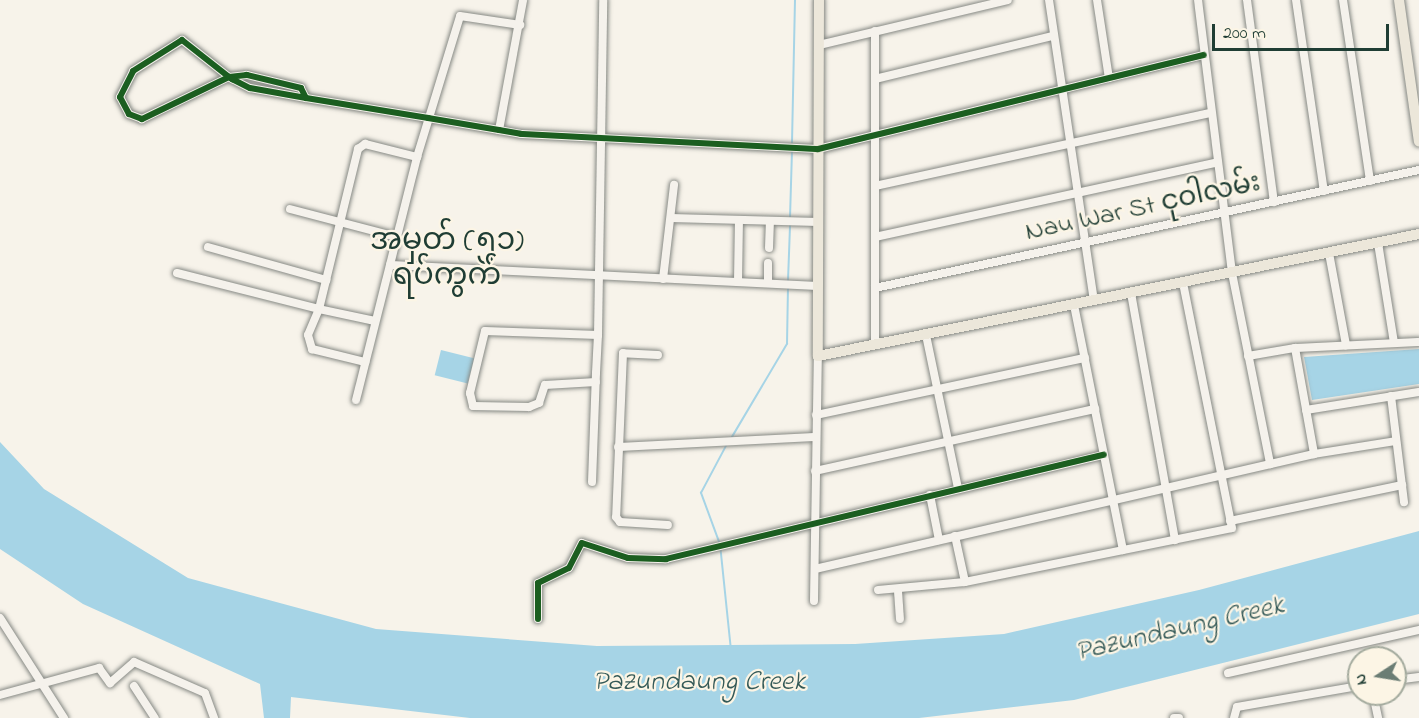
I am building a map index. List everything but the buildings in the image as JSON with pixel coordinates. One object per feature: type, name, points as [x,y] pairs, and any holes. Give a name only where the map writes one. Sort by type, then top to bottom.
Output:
[{"type":"main road","points":[[819,0],[818,356],[1419,234]]},
{"type":"main road","points":[[1399,0],[1415,87],[1419,142]]},
{"type":"street","points":[[499,130],[523,0]]},
{"type":"street","points":[[592,482],[600,276],[603,0]]},
{"type":"street","points":[[819,45],[1008,0]]},
{"type":"street","points":[[1049,0],[1068,144],[1094,301]]},
{"type":"street","points":[[1097,0],[1109,78]]},
{"type":"street","points":[[1198,0],[1232,273],[1270,464]]},
{"type":"street","points":[[1246,0],[1274,201]]},
{"type":"street","points":[[1296,0],[1324,191]]},
{"type":"street","points":[[1343,0],[1371,181]]},
{"type":"street","points":[[356,400],[417,157],[460,16],[520,25]]},
{"type":"street","points":[[875,31],[875,288],[879,344]]},
{"type":"street","points":[[875,79],[1053,36]]},
{"type":"street","points":[[229,77],[151,118],[129,114],[120,97],[133,71],[182,40],[229,77],[250,88],[306,98],[499,130],[602,142],[818,149],[1204,55]]},
{"type":"street","points":[[875,186],[1211,113]]},
{"type":"street","points":[[365,362],[312,349],[308,335],[319,309],[361,146],[417,157]]},
{"type":"street","points":[[875,237],[1076,195],[1218,162]]},
{"type":"street","name":"Nau War St ငုဝါလမ်း","points":[[875,288],[1419,170]]},
{"type":"street","points":[[663,279],[674,185]]},
{"type":"street","points":[[290,209],[397,237]]},
{"type":"street","points":[[671,218],[818,222]]},
{"type":"street","points":[[738,282],[739,220]]},
{"type":"street","points":[[769,248],[770,221]]},
{"type":"street","points":[[1378,243],[1394,343]]},
{"type":"street","points":[[207,247],[326,280]]},
{"type":"street","points":[[1329,253],[1346,345]]},
{"type":"street","points":[[768,263],[768,284]]},
{"type":"street","points":[[390,265],[818,286]]},
{"type":"street","points":[[177,273],[375,321]]},
{"type":"street","points":[[1183,283],[1231,525]]},
{"type":"street","points":[[1131,293],[1175,540]]},
{"type":"street","points":[[1074,305],[1123,550]]},
{"type":"street","points":[[596,382],[545,385],[539,403],[529,407],[473,406],[470,393],[485,331],[598,335]]},
{"type":"street","points":[[926,335],[958,488]]},
{"type":"street","points":[[1248,356],[1294,348],[1419,342]]},
{"type":"street","points":[[1294,348],[1314,454]]},
{"type":"street","points":[[658,355],[623,353],[617,521],[669,525]]},
{"type":"street","points":[[814,601],[818,356]]},
{"type":"street","points":[[816,415],[1085,358]]},
{"type":"street","points":[[1306,410],[1419,392]]},
{"type":"street","points":[[1391,396],[1404,502]]},
{"type":"street","points":[[815,471],[1095,409]]},
{"type":"street","points":[[618,447],[724,444],[815,437]]},
{"type":"street","points":[[815,569],[1314,454],[1396,441]]},
{"type":"street","points":[[538,619],[538,583],[569,568],[582,543],[645,561],[816,524],[1104,454]]},
{"type":"street","points":[[878,590],[898,591],[965,582],[1175,540],[1402,484]]},
{"type":"street","points":[[930,495],[939,540]]},
{"type":"street","points":[[955,536],[965,582]]},
{"type":"street","points":[[898,591],[900,619]]},
{"type":"street","points":[[0,618],[62,716],[52,718]]},
{"type":"street","points":[[1228,673],[1419,630]]},
{"type":"street","points":[[0,695],[99,668],[110,683],[134,662],[205,693],[214,718]]},
{"type":"street","points":[[135,686],[155,718]]},
{"type":"street","points":[[1234,718],[1237,707],[1347,688]]},
{"type":"street","points":[[1174,718],[1179,718]]},
{"type":"water","points":[[1419,349],[1419,384],[1312,400],[1304,357]]},
{"type":"water","points":[[441,350],[474,358],[468,383],[435,375]]},
{"type":"water","name":"Pazundaung Creek","points":[[0,442],[44,489],[188,578],[376,629],[597,646],[855,644],[1004,634],[1199,590],[1419,531],[1419,614],[1074,700],[919,718],[470,718],[291,697],[290,718],[264,718],[260,684],[83,604],[0,549]]},
{"type":"waterway","points":[[792,143],[795,0]]},
{"type":"waterway","points":[[790,218],[792,151]]},
{"type":"waterway","points":[[788,281],[790,226]]},
{"type":"waterway","points":[[732,437],[787,344],[788,289]]},
{"type":"waterway","points":[[719,542],[701,493],[726,446]]},
{"type":"waterway","points":[[721,549],[731,646]]},
{"type":"cycle path","points":[[306,98],[301,88],[247,75],[229,77],[142,119],[129,114],[120,97],[133,71],[182,40],[229,77],[250,88],[306,98],[521,134],[818,149],[1204,55]]},
{"type":"cycle path","points":[[538,619],[538,583],[569,568],[582,543],[628,558],[666,559],[1104,455]]},
{"type":"district","name":"အမှတ် (၅၁) ရပ်ကွက်","points":[[447,259]]}]
